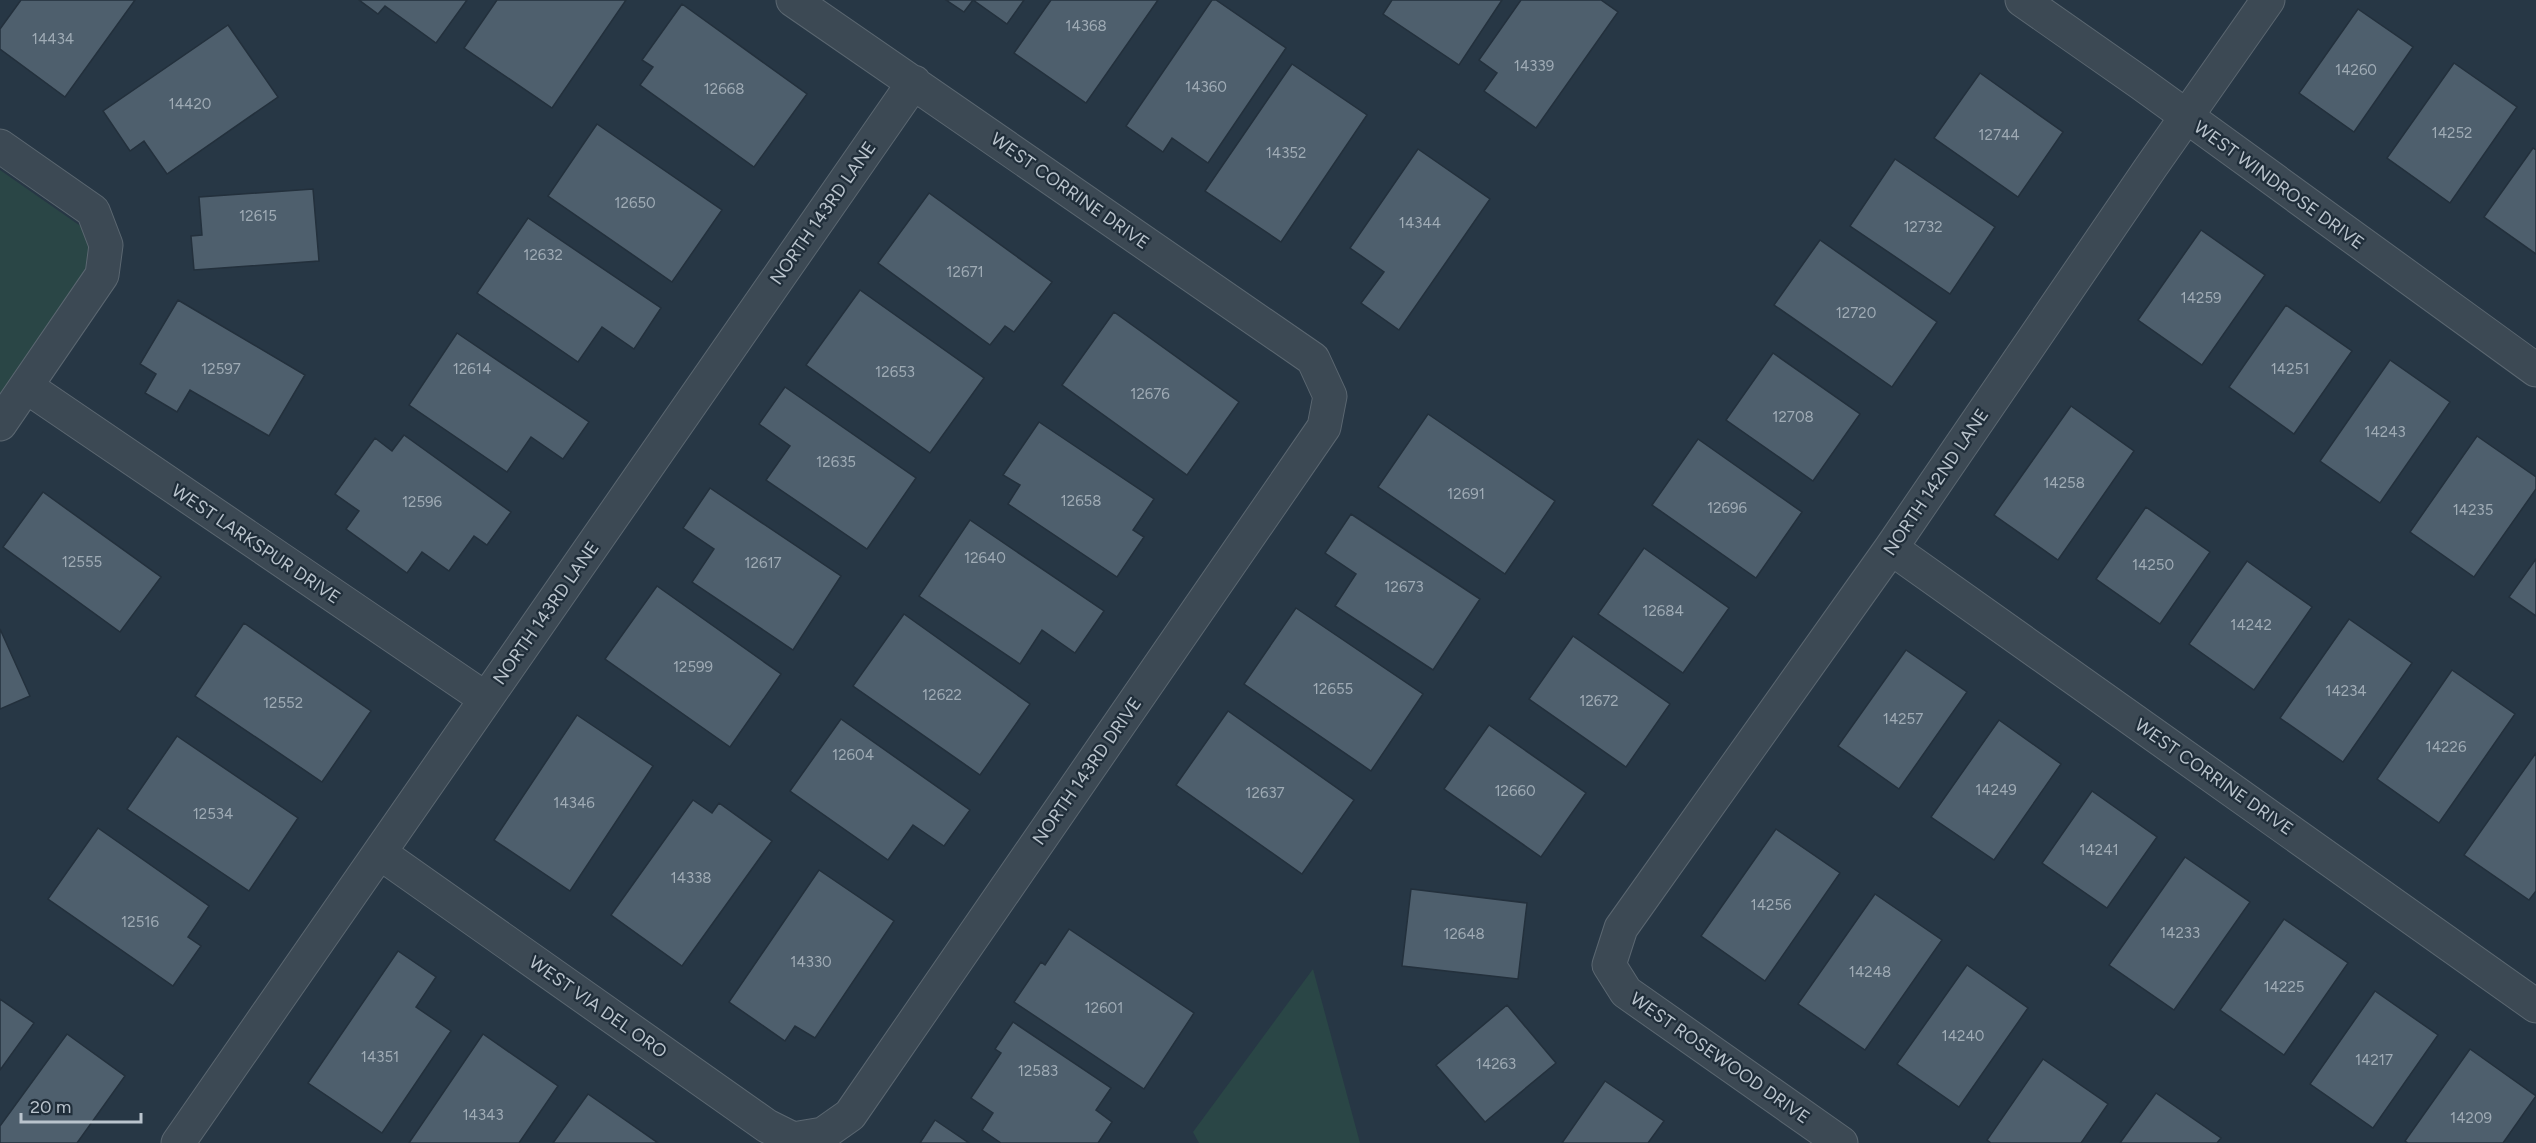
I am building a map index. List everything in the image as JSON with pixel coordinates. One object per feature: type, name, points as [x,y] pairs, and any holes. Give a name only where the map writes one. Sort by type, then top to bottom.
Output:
[{"type":"street","name":"WEST CORRINE DRIVE","points":[[793,0],[1313,359],[1330,396]]},
{"type":"street","name":"WEST WINDROSE DRIVE","points":[[2022,0],[2536,370]]},
{"type":"street","name":"NORTH 142ND LANE","points":[[1609,965],[1621,928],[1891,548],[2268,0]]},
{"type":"street","name":"NORTH 143RD LANE","points":[[178,1143],[914,82]]},
{"type":"street","points":[[0,146],[93,211],[106,245],[102,275],[0,424]]},
{"type":"street","name":"WEST LARKSPUR DRIVE","points":[[27,387],[486,699]]},
{"type":"street","name":"NORTH 143RD DRIVE","points":[[823,1134],[850,1115],[1324,427],[1330,396]]},
{"type":"street","name":"WEST CORRINE DRIVE","points":[[1891,548],[2536,1006]]},
{"type":"street","name":"WEST VIA DEL ORO","points":[[380,853],[767,1126],[793,1139],[823,1134]]},
{"type":"street","name":"WEST ROSEWOOD DRIVE","points":[[1609,965],[1626,992],[1841,1143]]},
{"type":"green space","points":[[0,170],[89,232],[92,272],[0,403]]},
{"type":"green space","points":[[1313,969],[1360,1143],[1199,1143],[1193,1132]]},
{"type":"building","points":[[21,0],[135,0],[65,97],[0,49],[0,29]]},
{"type":"building","points":[[359,0],[467,0],[436,43],[385,6],[378,14]]},
{"type":"building","points":[[497,0],[626,0],[552,108],[464,48]]},
{"type":"building","points":[[946,0],[973,0],[964,12]]},
{"type":"building","points":[[973,0],[1024,0],[1007,24]]},
{"type":"building","points":[[1051,0],[1158,0],[1086,103],[1014,53]]},
{"type":"building","points":[[1212,0],[1216,0],[1286,48],[1208,163],[1172,138],[1163,152],[1126,126]]},
{"type":"building","points":[[1392,0],[1502,0],[1459,65],[1383,14]]},
{"type":"building","points":[[1521,0],[1601,0],[1618,12],[1536,128],[1484,91],[1497,73],[1479,60]]},
{"type":"building","points":[[682,4],[807,94],[754,167],[640,85],[653,67],[642,60]]},
{"type":"building","points":[[2358,9],[2413,47],[2354,132],[2299,93]]},
{"type":"building","points":[[228,25],[278,97],[167,174],[144,141],[130,151],[103,111]]},
{"type":"building","points":[[2454,63],[2517,107],[2450,203],[2387,158]]},
{"type":"building","points":[[1292,64],[1367,115],[1281,242],[1205,191]]},
{"type":"building","points":[[1980,73],[2063,132],[2018,197],[1934,138]]},
{"type":"building","points":[[597,124],[722,210],[672,282],[548,196]]},
{"type":"building","points":[[2533,148],[2536,150],[2536,254],[2484,217]]},
{"type":"building","points":[[1418,149],[1490,199],[1399,330],[1361,303],[1384,272],[1350,248]]},
{"type":"building","points":[[1895,159],[1995,227],[1950,294],[1850,226]]},
{"type":"building","points":[[313,189],[319,261],[194,270],[191,236],[202,235],[199,197]]},
{"type":"building","points":[[929,193],[1052,282],[1014,332],[1005,326],[990,345],[878,263]]},
{"type":"building","points":[[528,218],[661,308],[634,349],[602,327],[578,362],[477,293]]},
{"type":"building","points":[[2201,230],[2265,275],[2202,365],[2138,320]]},
{"type":"building","points":[[1820,240],[1937,322],[1892,387],[1774,305]]},
{"type":"building","points":[[860,290],[984,378],[930,453],[806,365]]},
{"type":"building","points":[[178,300],[305,375],[269,436],[190,390],[177,412],[145,393],[156,374],[140,364]]},
{"type":"building","points":[[2286,305],[2352,351],[2294,434],[2229,387]]},
{"type":"building","points":[[1114,312],[1239,402],[1187,475],[1062,385]]},
{"type":"building","points":[[457,333],[589,422],[563,459],[531,437],[507,472],[409,405]]},
{"type":"building","points":[[1773,353],[1860,414],[1813,481],[1726,420]]},
{"type":"building","points":[[2390,360],[2450,402],[2380,503],[2320,461]]},
{"type":"building","points":[[785,387],[916,478],[867,549],[766,480],[790,446],[759,424]]},
{"type":"building","points":[[2071,406],[2134,451],[2058,560],[1994,515]]},
{"type":"building","points":[[1428,414],[1555,501],[1505,574],[1378,487]]},
{"type":"building","points":[[1039,422],[1154,499],[1133,530],[1144,537],[1117,577],[1008,504],[1020,485],[1003,475]]},
{"type":"building","points":[[404,435],[511,512],[487,545],[474,536],[449,571],[422,552],[407,573],[346,529],[359,511],[335,494],[375,438],[392,451]]},
{"type":"building","points":[[2477,436],[2536,477],[2536,489],[2474,577],[2410,532]]},
{"type":"building","points":[[1698,439],[1802,512],[1756,578],[1652,505]]},
{"type":"building","points":[[710,488],[841,576],[793,650],[692,582],[714,549],[683,528]]},
{"type":"building","points":[[43,492],[161,577],[120,632],[3,547]]},
{"type":"building","points":[[2146,507],[2210,552],[2160,624],[2096,579]]},
{"type":"building","points":[[1351,514],[1480,599],[1433,670],[1335,606],[1356,574],[1325,553]]},
{"type":"building","points":[[970,520],[1104,611],[1075,653],[1042,630],[1020,664],[919,596]]},
{"type":"building","points":[[1644,548],[1729,608],[1683,673],[1598,614]]},
{"type":"building","points":[[2536,559],[2536,616],[2509,597]]},
{"type":"building","points":[[2247,561],[2312,607],[2254,690],[2189,644]]},
{"type":"building","points":[[657,586],[781,674],[730,747],[605,659]]},
{"type":"building","points":[[1296,608],[1423,694],[1371,771],[1244,684]]},
{"type":"building","points":[[904,614],[1030,704],[980,775],[853,686]]},
{"type":"building","points":[[2349,619],[2412,663],[2343,762],[2280,718]]},
{"type":"building","points":[[244,623],[371,711],[322,782],[195,696]]},
{"type":"building","points":[[0,629],[30,696],[0,709]]},
{"type":"building","points":[[1573,636],[1670,704],[1626,767],[1529,699]]},
{"type":"building","points":[[1906,650],[1967,692],[1899,789],[1838,746]]},
{"type":"building","points":[[2452,670],[2515,714],[2439,823],[2377,779]]},
{"type":"building","points":[[1228,711],[1354,800],[1302,874],[1176,785]]},
{"type":"building","points":[[577,715],[653,766],[570,891],[494,840]]},
{"type":"building","points":[[841,719],[970,810],[944,846],[913,825],[888,860],[790,791]]},
{"type":"building","points":[[1999,720],[2061,764],[1994,860],[1931,817]]},
{"type":"building","points":[[1489,725],[1586,793],[1541,857],[1444,789]]},
{"type":"building","points":[[177,736],[298,818],[249,891],[127,809]]},
{"type":"building","points":[[2536,753],[2536,891],[2529,900],[2464,855]]},
{"type":"building","points":[[2092,791],[2157,837],[2107,908],[2042,863]]},
{"type":"building","points":[[693,800],[712,813],[719,803],[772,841],[682,966],[611,915]]},
{"type":"building","points":[[98,828],[209,906],[188,937],[201,946],[173,986],[48,899]]},
{"type":"building","points":[[1776,829],[1840,873],[1765,981],[1701,936]]},
{"type":"building","points":[[2185,857],[2250,902],[2174,1010],[2109,965]]},
{"type":"building","points":[[819,870],[894,921],[815,1038],[795,1026],[785,1041],[729,1002]]},
{"type":"building","points":[[1411,889],[1527,903],[1518,979],[1402,966]]},
{"type":"building","points":[[1875,894],[1942,940],[1865,1050],[1798,1004]]},
{"type":"building","points":[[2284,919],[2348,963],[2284,1055],[2220,1010]]},
{"type":"building","points":[[1069,929],[1194,1013],[1144,1089],[1014,1002],[1041,962],[1045,965]]},
{"type":"building","points":[[398,951],[436,977],[416,1007],[451,1031],[382,1133],[308,1083]]},
{"type":"building","points":[[1967,965],[2028,1008],[1959,1107],[1897,1064]]},
{"type":"building","points":[[2375,991],[2438,1035],[2373,1128],[2310,1084]]},
{"type":"building","points":[[0,999],[34,1023],[0,1070]]},
{"type":"building","points":[[1507,1005],[1556,1063],[1485,1122],[1436,1065]]},
{"type":"building","points":[[1013,1022],[1111,1088],[1096,1110],[1112,1122],[1098,1143],[1001,1143],[982,1130],[993,1113],[971,1098],[1001,1053],[995,1049]]},
{"type":"building","points":[[67,1034],[125,1076],[77,1143],[0,1143],[0,1126]]},
{"type":"building","points":[[483,1034],[558,1086],[519,1143],[409,1143]]},
{"type":"building","points":[[2470,1049],[2536,1096],[2503,1143],[2408,1143],[2405,1141]]},
{"type":"building","points":[[2043,1059],[2108,1104],[2081,1143],[1991,1143],[1987,1140]]},
{"type":"building","points":[[1605,1081],[1664,1121],[1648,1143],[1562,1143]]},
{"type":"building","points":[[2156,1093],[2221,1138],[2217,1143],[2120,1143]]},
{"type":"building","points":[[588,1094],[658,1143],[553,1143]]},
{"type":"building","points":[[935,1120],[969,1143],[920,1143]]}]
